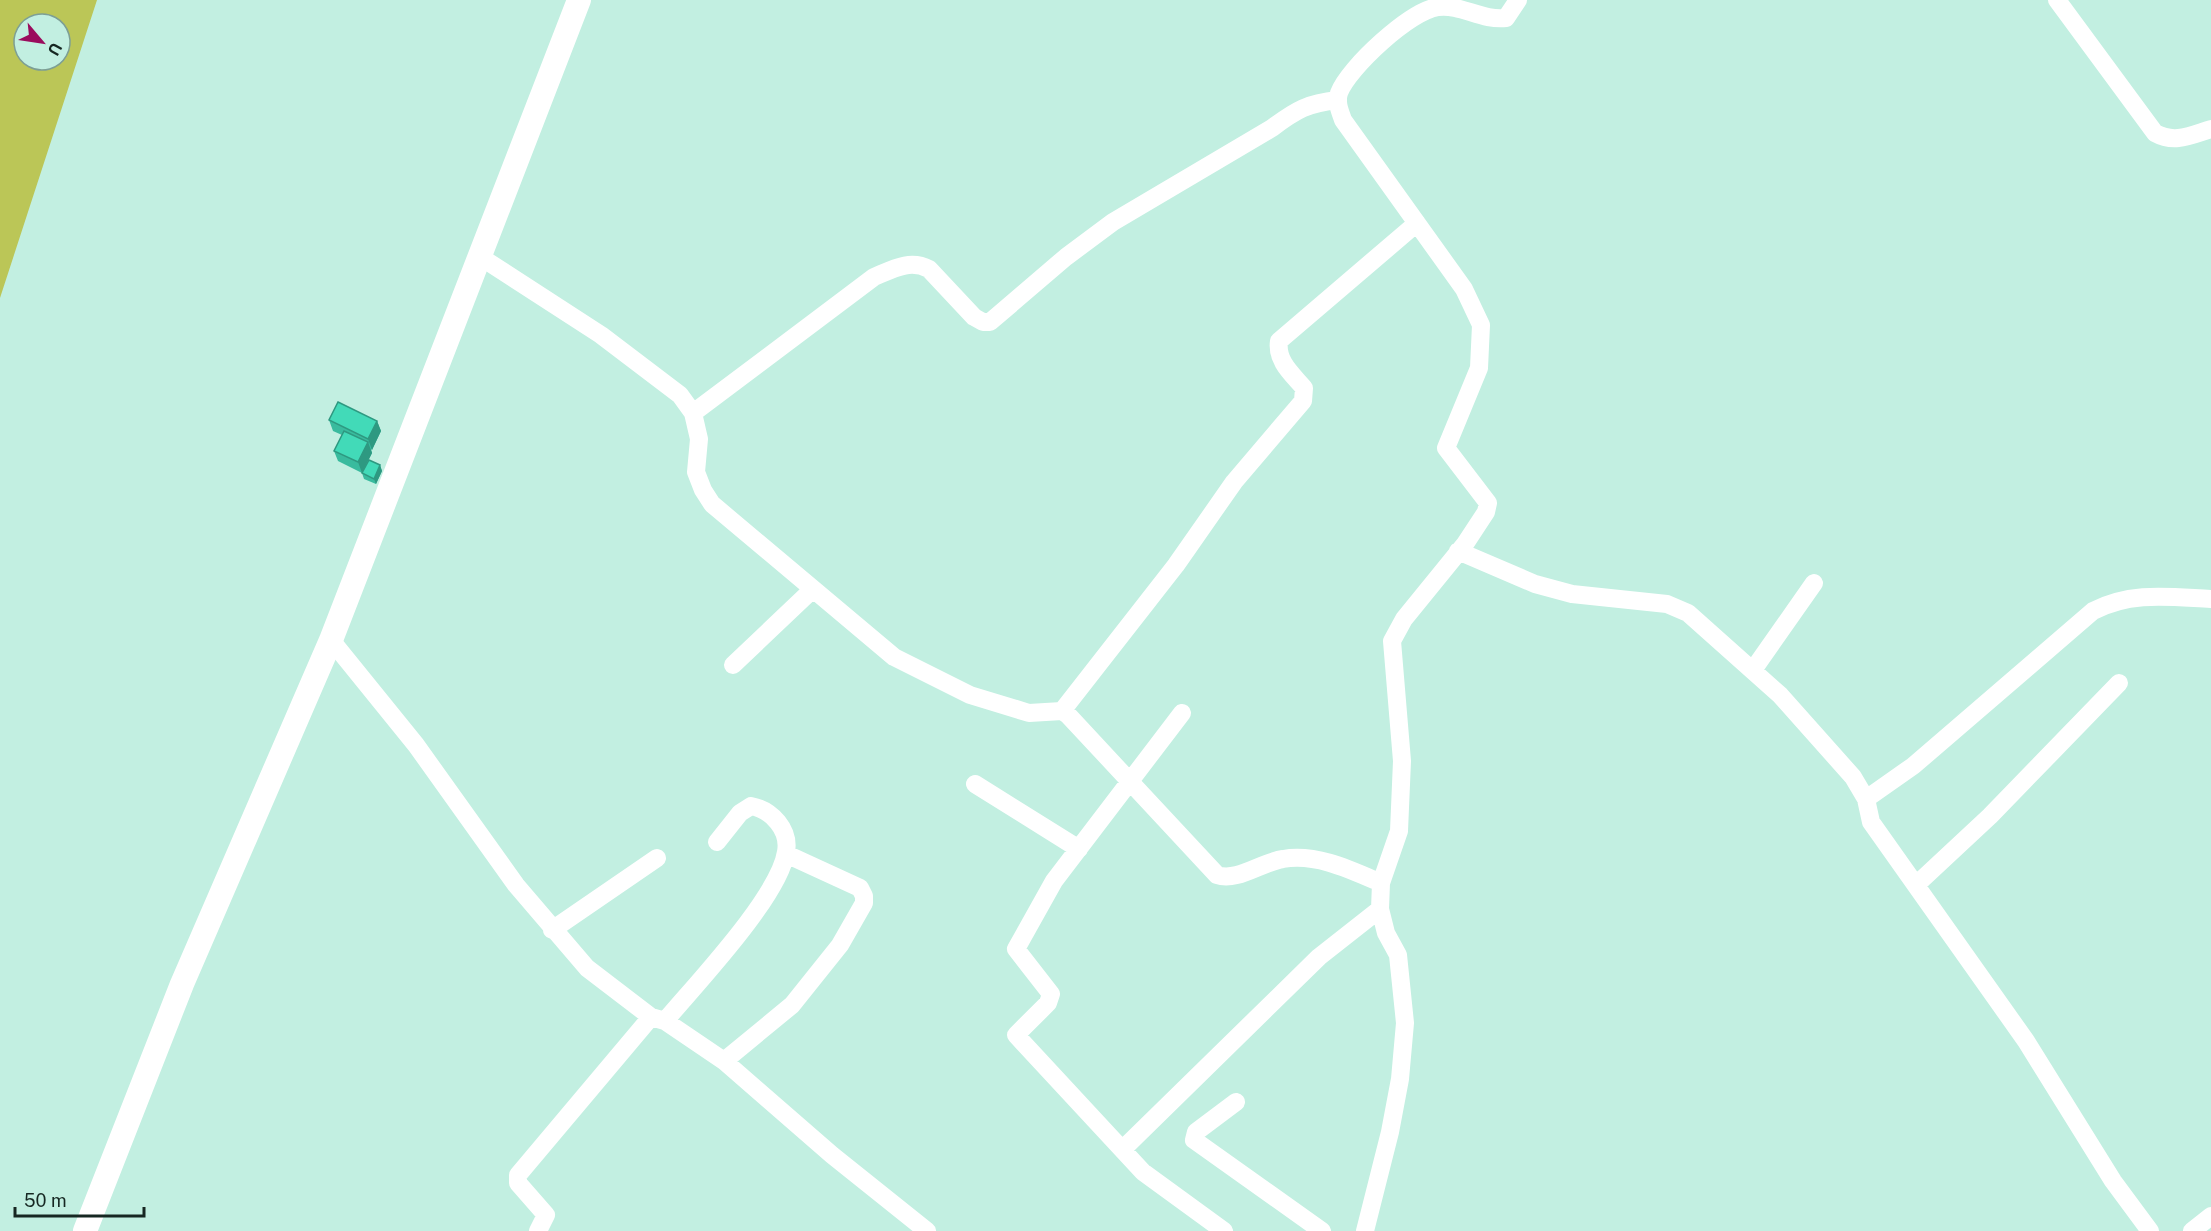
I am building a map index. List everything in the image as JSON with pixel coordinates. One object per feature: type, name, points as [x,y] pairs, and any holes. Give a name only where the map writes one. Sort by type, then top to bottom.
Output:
[{"type":"street","points":[[85,1231],[182,984],[331,640],[579,0]]},
{"type":"street","points":[[1365,1231],[1390,1132],[1400,1079],[1405,1023],[1398,955],[1386,933],[1380,909],[1381,883],[1399,831],[1402,761],[1392,641],[1404,619],[1458,552],[1486,512],[1488,504],[1446,448],[1479,368],[1481,325],[1464,289],[1343,120],[1338,100],[1343,85],[1370,53],[1422,12],[1438,6],[1496,19],[1506,18],[1518,0]]},
{"type":"street","points":[[2057,0],[2155,133],[2166,139],[2176,140],[2211,129]]},
{"type":"street","points":[[693,413],[874,277],[909,264],[920,264],[929,269],[974,317],[990,322],[1113,222],[1272,128],[1296,110],[1315,102],[1338,100]]},
{"type":"street","points":[[1062,711],[1176,565],[1234,482],[1303,401],[1304,388],[1280,358],[1277,351],[1279,341],[1417,223]]},
{"type":"street","points":[[479,256],[601,334],[680,395],[693,413],[699,439],[696,472],[712,504],[894,657],[970,695],[1029,712],[1062,711],[1216,875],[1236,875],[1266,863],[1286,858],[1304,858],[1341,866],[1381,883]]},
{"type":"street","points":[[1458,552],[1535,584],[1572,594],[1667,604],[1688,613],[1780,695],[1839,761],[1866,798],[1871,822],[2026,1041],[2113,1181],[2150,1231]]},
{"type":"street","points":[[1753,670],[1814,583]]},
{"type":"street","points":[[733,665],[813,589]]},
{"type":"street","points":[[1866,798],[1913,766],[2094,611],[2110,602],[2130,597],[2211,598]]},
{"type":"street","points":[[331,640],[416,745],[516,885],[552,930],[587,968],[658,1019],[724,1061],[832,1155],[927,1231]]},
{"type":"street","points":[[1916,885],[1990,816],[2119,683]]},
{"type":"street","points":[[1182,713],[1054,881],[1016,949],[1051,994],[1048,1003],[1016,1036],[1143,1172],[1224,1231]]},
{"type":"street","points":[[975,784],[1078,849]]},
{"type":"street","points":[[538,1231],[546,1215],[518,1183],[518,1175],[750,919],[776,878],[786,854],[787,837],[779,824],[763,808],[751,806],[740,813],[717,842]]},
{"type":"street","points":[[724,1061],[792,1005],[840,945],[864,903],[860,888],[842,877],[804,864],[786,854]]},
{"type":"street","points":[[552,930],[657,858]]},
{"type":"street","points":[[1123,1149],[1319,957],[1380,909]]},
{"type":"street","points":[[1236,1102],[1196,1132],[1194,1140],[1322,1231]]},
{"type":"street","points":[[2192,1231],[2211,1216]]},
{"type":"shaded area","points":[[0,0],[97,0],[0,298]]},
{"type":"building","points":[[338,402],[377,421],[368,439],[329,420]]},
{"type":"building","points":[[344,431],[368,442],[358,462],[334,451]]},
{"type":"building","points":[[369,460],[380,465],[374,479],[362,473]]}]
